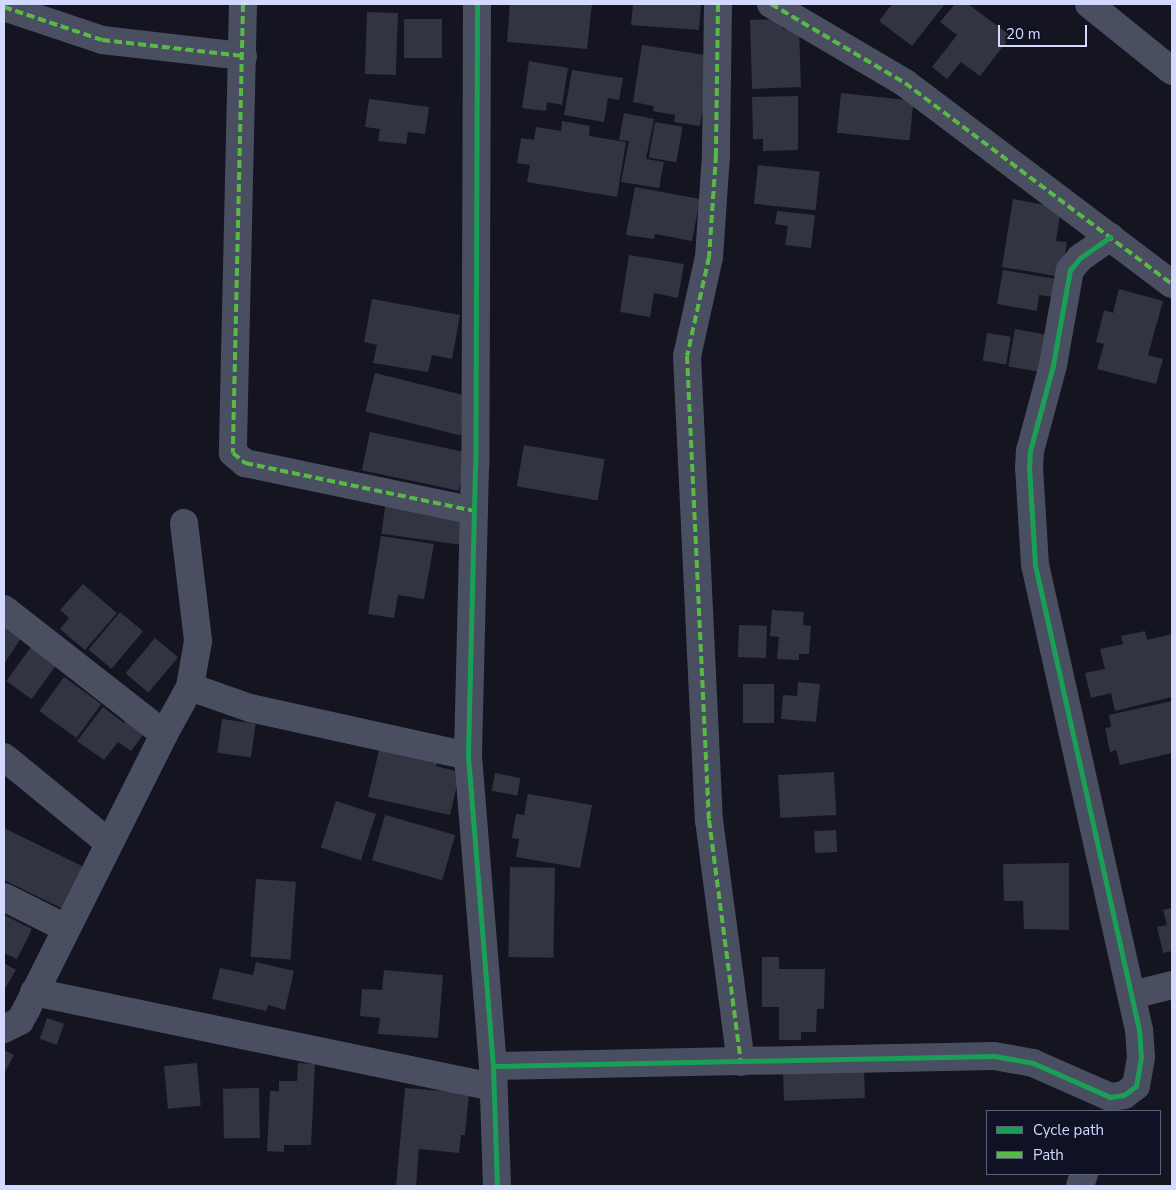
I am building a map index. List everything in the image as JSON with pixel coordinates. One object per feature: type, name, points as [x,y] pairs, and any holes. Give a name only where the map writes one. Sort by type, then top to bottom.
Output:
[{"type":"street","points":[[242,4],[243,56],[235,457],[245,463],[474,511]]},
{"type":"street","points":[[477,4],[474,511],[468,756],[492,1076],[497,1186]]},
{"type":"street","points":[[718,4],[716,155],[709,257],[687,356],[708,812],[741,1062]]},
{"type":"street","points":[[771,4],[905,83],[1172,284]]},
{"type":"street","points":[[1089,4],[1172,71]]},
{"type":"street","points":[[4,8],[102,40],[243,56]]},
{"type":"street","points":[[34,992],[492,1076],[741,1062],[1006,1057],[1054,1071],[1108,1104],[1131,1091],[1140,1079],[1139,1030],[1035,565],[1030,468],[1030,451],[1053,365],[1070,270],[1080,258],[1110,236]]},
{"type":"street","points":[[4,1029],[20,1021],[164,734],[190,687],[198,640],[184,523]]},
{"type":"street","points":[[4,609],[164,734]]},
{"type":"street","points":[[190,687],[250,708],[468,756]]},
{"type":"street","points":[[4,757],[109,843]]},
{"type":"street","points":[[4,897],[66,928]]},
{"type":"street","points":[[1132,995],[1172,985]]},
{"type":"building","points":[[510,4],[592,4],[587,49],[507,42]]},
{"type":"building","points":[[633,4],[701,4],[699,30],[631,25]]},
{"type":"building","points":[[892,4],[945,4],[912,46],[879,21]]},
{"type":"building","points":[[955,4],[968,4],[1011,36],[980,76],[961,62],[947,79],[932,67],[957,35],[940,22]]},
{"type":"building","points":[[367,12],[398,13],[396,75],[365,74]]},
{"type":"building","points":[[404,19],[442,19],[442,58],[404,58]]},
{"type":"building","points":[[782,19],[783,29],[799,28],[801,87],[752,89],[750,20]]},
{"type":"building","points":[[642,45],[711,56],[700,126],[674,122],[675,115],[653,111],[654,106],[633,102]]},
{"type":"building","points":[[529,61],[568,68],[562,105],[547,102],[546,111],[522,108]]},
{"type":"building","points":[[572,70],[623,78],[619,100],[608,98],[604,122],[564,115]]},
{"type":"building","points":[[841,93],[914,101],[909,140],[837,133]]},
{"type":"building","points":[[798,96],[798,150],[763,151],[763,139],[753,139],[752,97]]},
{"type":"building","points":[[369,99],[429,107],[425,134],[408,132],[406,144],[378,141],[380,129],[365,127]]},
{"type":"building","points":[[624,113],[654,119],[646,159],[664,162],[659,188],[621,182],[629,141],[619,140]]},
{"type":"building","points":[[562,121],[590,126],[589,136],[626,142],[617,197],[527,182],[530,165],[517,163],[521,138],[534,140],[536,127],[561,131]]},
{"type":"building","points":[[655,122],[683,127],[676,162],[649,157]]},
{"type":"building","points":[[758,165],[820,171],[816,210],[754,204]]},
{"type":"building","points":[[635,187],[700,199],[692,241],[655,234],[654,239],[626,235]]},
{"type":"building","points":[[1013,199],[1061,208],[1056,241],[1067,242],[1061,277],[1002,267]]},
{"type":"building","points":[[777,211],[815,215],[811,248],[785,245],[788,226],[775,224]]},
{"type":"building","points":[[629,255],[684,264],[678,298],[654,293],[650,317],[620,312]]},
{"type":"building","points":[[1003,270],[1056,279],[1053,297],[1039,295],[1037,311],[997,304]]},
{"type":"building","points":[[1119,289],[1163,301],[1148,355],[1163,359],[1156,384],[1097,369],[1104,344],[1096,342],[1104,310],[1113,313]]},
{"type":"building","points":[[372,299],[460,315],[452,359],[432,355],[428,372],[373,363],[377,345],[364,342]]},
{"type":"building","points":[[1015,329],[1048,335],[1042,372],[1008,366]]},
{"type":"building","points":[[987,333],[1011,337],[1006,364],[983,361]]},
{"type":"building","points":[[375,373],[470,397],[460,436],[365,412]]},
{"type":"building","points":[[370,432],[467,453],[459,491],[362,470]]},
{"type":"building","points":[[524,445],[605,459],[597,501],[517,486]]},
{"type":"building","points":[[386,501],[467,512],[463,545],[381,534]]},
{"type":"building","points":[[381,536],[434,544],[424,599],[398,595],[394,618],[368,614]]},
{"type":"building","points":[[83,584],[117,613],[85,650],[60,629],[69,618],[60,610]]},
{"type":"building","points":[[772,610],[804,612],[803,625],[811,626],[809,654],[799,654],[799,660],[777,659],[779,637],[770,636]]},
{"type":"building","points":[[120,612],[143,631],[111,669],[89,650]]},
{"type":"building","points":[[4,622],[23,635],[4,664]]},
{"type":"building","points":[[739,625],[767,626],[766,658],[738,657]]},
{"type":"building","points":[[1145,631],[1147,640],[1172,634],[1172,697],[1115,711],[1111,693],[1091,698],[1085,673],[1105,669],[1100,649],[1123,644],[1121,636]]},
{"type":"building","points":[[155,638],[178,657],[148,693],[125,673]]},
{"type":"building","points":[[31,647],[56,665],[31,699],[6,681]]},
{"type":"building","points":[[64,677],[101,704],[77,738],[39,711]]},
{"type":"building","points":[[798,682],[820,684],[816,722],[781,719],[783,695],[797,696]]},
{"type":"building","points":[[743,684],[774,684],[774,723],[743,723]]},
{"type":"building","points":[[1172,701],[1172,753],[1120,765],[1116,750],[1110,752],[1105,728],[1111,727],[1109,715]]},
{"type":"building","points":[[103,707],[124,723],[128,717],[146,731],[131,751],[118,742],[104,760],[77,741]]},
{"type":"building","points":[[222,719],[256,724],[251,757],[217,753]]},
{"type":"building","points":[[380,746],[438,759],[436,766],[460,772],[450,815],[368,797]]},
{"type":"building","points":[[834,772],[836,815],[780,818],[778,775]]},
{"type":"building","points":[[495,773],[521,778],[517,796],[492,791]]},
{"type":"building","points":[[528,794],[592,805],[580,868],[516,857],[519,839],[512,838],[516,814],[524,815]]},
{"type":"building","points":[[336,801],[376,814],[361,861],[321,848]]},
{"type":"building","points":[[385,815],[455,835],[442,880],[372,860]]},
{"type":"building","points":[[4,828],[86,868],[65,910],[4,880]]},
{"type":"building","points":[[836,830],[837,852],[815,853],[814,831]]},
{"type":"building","points":[[1069,863],[1069,930],[1024,929],[1023,901],[1004,901],[1003,864]]},
{"type":"building","points":[[510,867],[555,868],[553,958],[508,957]]},
{"type":"building","points":[[256,879],[296,882],[290,960],[251,957]]},
{"type":"building","points":[[1172,908],[1172,951],[1163,953],[1157,927],[1167,925],[1163,910]]},
{"type":"building","points":[[4,915],[32,929],[17,959],[4,953]]},
{"type":"building","points":[[762,957],[779,957],[779,969],[825,969],[824,1009],[817,1009],[816,1032],[801,1032],[801,1040],[779,1040],[779,1007],[762,1007]]},
{"type":"building","points":[[256,962],[294,971],[285,1010],[268,1005],[266,1011],[212,999],[220,968],[253,975]]},
{"type":"building","points":[[4,963],[16,970],[4,990]]},
{"type":"building","points":[[384,970],[443,975],[438,1038],[378,1034],[380,1018],[360,1016],[362,989],[382,990]]},
{"type":"building","points":[[47,1018],[64,1024],[57,1045],[40,1039]]},
{"type":"building","points":[[4,1050],[14,1055],[4,1074]]},
{"type":"building","points":[[197,1063],[201,1106],[168,1109],[164,1066]]},
{"type":"building","points":[[298,1063],[315,1064],[311,1145],[284,1145],[284,1152],[267,1151],[270,1091],[279,1091],[279,1081],[297,1081]]},
{"type":"building","points":[[864,1071],[865,1098],[784,1101],[783,1074]]},
{"type":"building","points":[[259,1088],[260,1138],[224,1139],[223,1089]]},
{"type":"building","points":[[405,1088],[469,1093],[465,1135],[461,1135],[459,1153],[419,1149],[416,1186],[396,1186]]},
{"type":"marked path","points":[[243,4],[233,453],[245,463],[474,511]]},
{"type":"marked path","points":[[718,4],[716,155],[709,257],[687,356],[709,820],[741,1062]]},
{"type":"marked path","points":[[771,4],[905,83],[1172,284]]},
{"type":"marked path","points":[[4,7],[102,40],[243,56]]},
{"type":"cycle path","points":[[477,4],[475,467],[468,756],[493,1066],[497,1186]]},
{"type":"cycle path","points":[[493,1066],[994,1056],[1033,1063],[1110,1097],[1124,1095],[1136,1086],[1141,1057],[1139,1030],[1035,565],[1029,468],[1030,451],[1053,365],[1070,270],[1080,258],[1110,237]]}]
